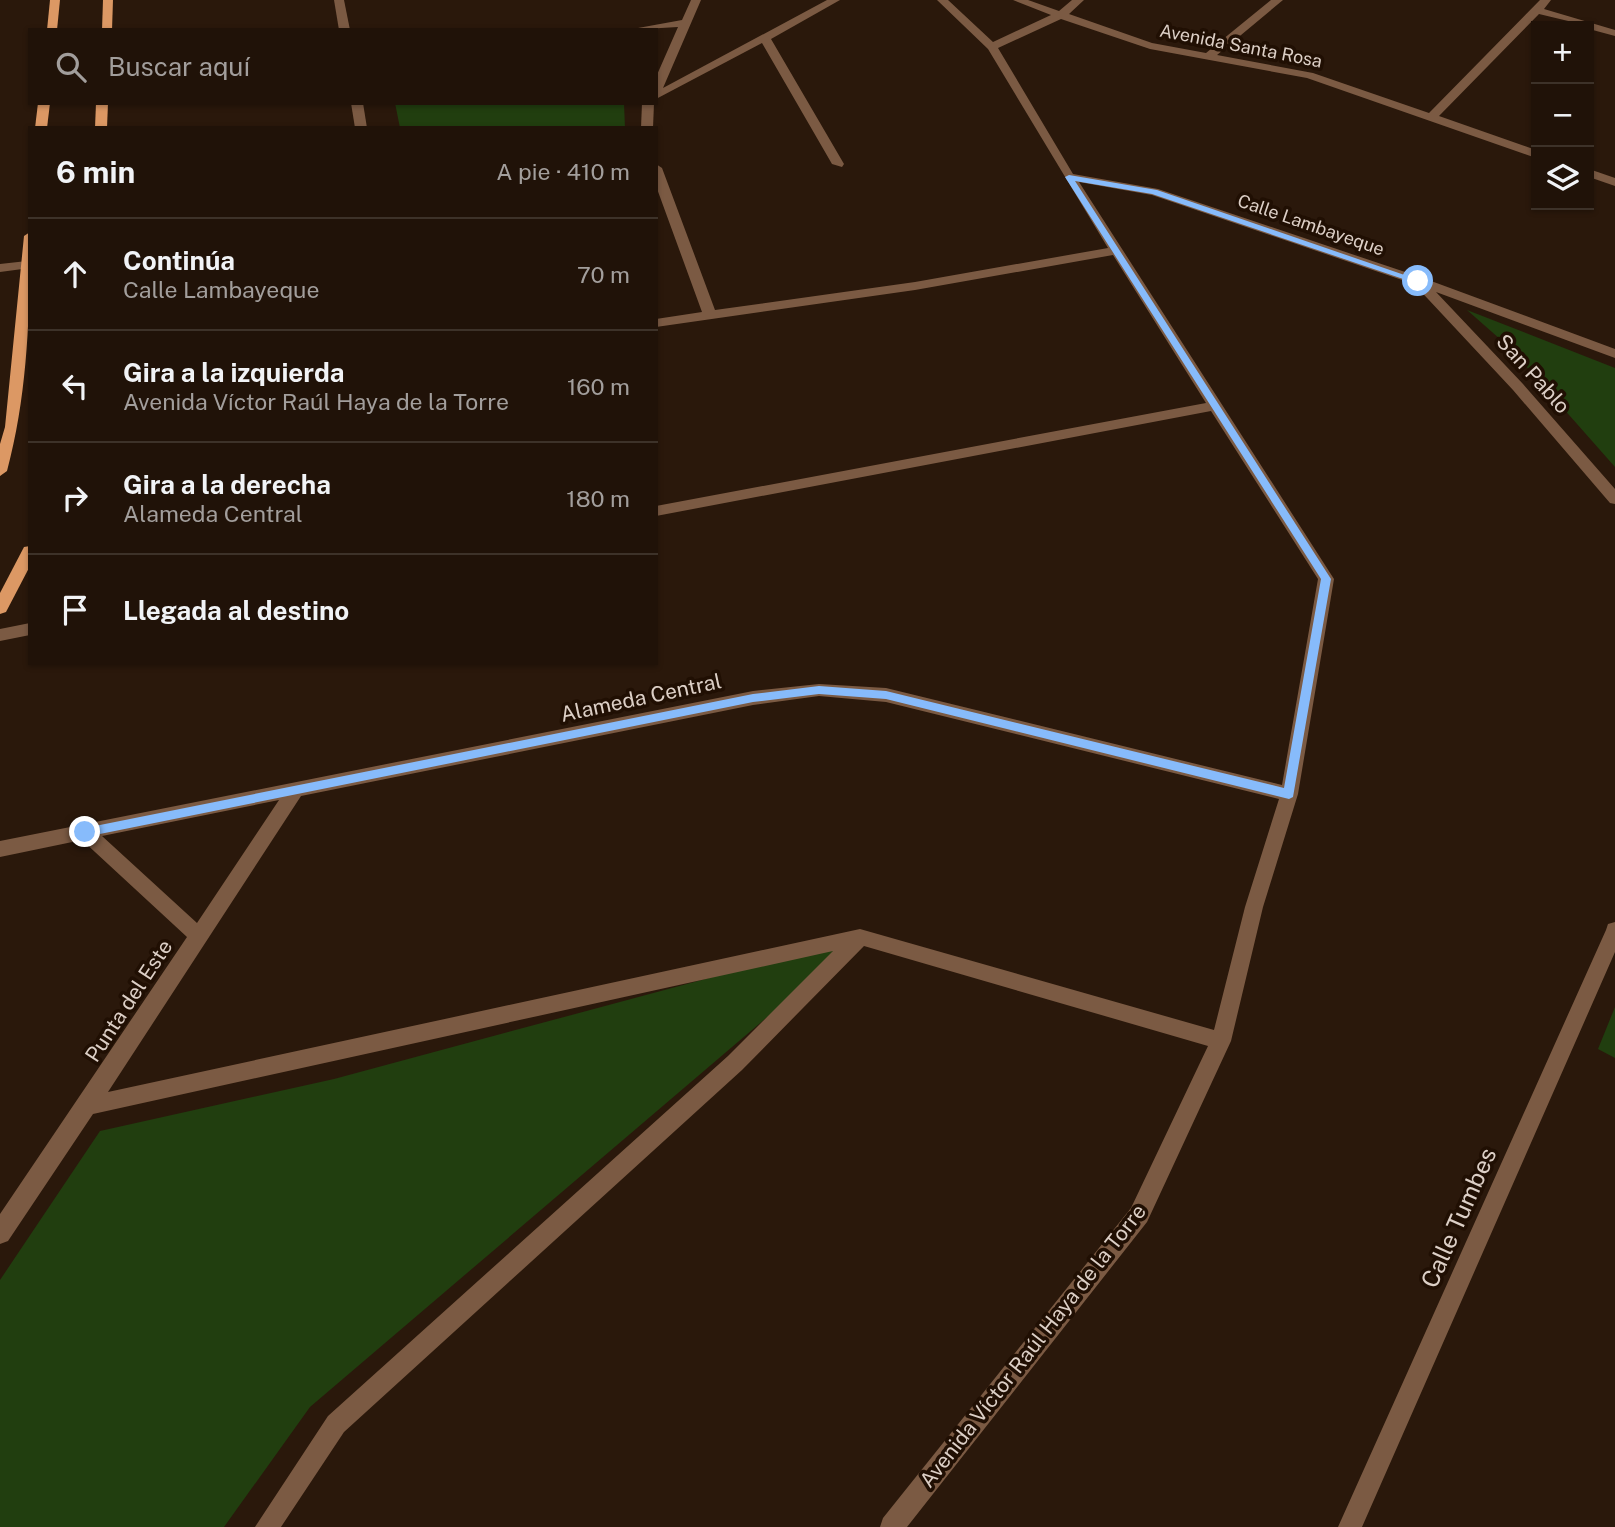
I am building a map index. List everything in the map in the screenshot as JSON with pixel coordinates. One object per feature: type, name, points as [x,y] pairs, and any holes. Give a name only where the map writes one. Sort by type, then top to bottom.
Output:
[{"type":"main road","points":[[52,28],[55,0]]},
{"type":"main road","points":[[107,28],[108,0]]},
{"type":"main road","points":[[41,126],[44,105]]},
{"type":"main road","points":[[101,126],[102,105]]},
{"type":"main road","points":[[0,471],[28,255]]},
{"type":"main road","points":[[0,608],[28,555]]},
{"type":"street","points":[[340,0],[345,28]]},
{"type":"street","points":[[658,86],[696,0]]},
{"type":"street","points":[[658,95],[835,0]]},
{"type":"street","name":"Avenida Víctor Raúl Haya de la Torre","points":[[892,1527],[1139,1215],[1221,1041],[1254,907],[1289,794],[1326,579],[1069,177],[992,47],[942,0]]},
{"type":"street","name":"Avenida Santa Rosa","points":[[1018,0],[1150,46],[1309,75],[1531,152]]},
{"type":"street","points":[[992,47],[1062,14],[1079,0]]},
{"type":"street","points":[[1210,55],[1278,0]]},
{"type":"street","points":[[1432,117],[1546,0]]},
{"type":"street","points":[[1537,9],[1615,33]]},
{"type":"street","points":[[647,28],[686,23]]},
{"type":"street","points":[[764,37],[838,164]]},
{"type":"street","points":[[357,105],[361,126]]},
{"type":"street","points":[[647,126],[648,105]]},
{"type":"street","points":[[658,173],[710,316]]},
{"type":"street","points":[[1594,175],[1615,182]]},
{"type":"street","name":"Calle Lambayeque","points":[[1069,177],[1154,192],[1418,281],[1615,354]]},
{"type":"street","points":[[658,323],[915,286],[1116,251]]},
{"type":"street","points":[[0,268],[27,265]]},
{"type":"street","name":"San Pablo","points":[[1418,281],[1518,387],[1615,499]]},
{"type":"street","points":[[658,511],[1215,406]]},
{"type":"street","points":[[0,635],[28,629]]},
{"type":"street","name":"Alameda Central","points":[[0,849],[753,698],[819,690],[886,695],[1289,794]]},
{"type":"street","name":"Punta del Este","points":[[0,1233],[294,792]]},
{"type":"street","points":[[85,832],[199,936]]},
{"type":"street","name":"Calle Tumbes","points":[[1350,1527],[1615,930]]},
{"type":"street","points":[[267,1527],[337,1424],[735,1063],[861,937]]},
{"type":"street","points":[[87,1105],[861,937],[1221,1041]]},
{"type":"green space","points":[[395,105],[624,105],[625,126],[400,126]]},
{"type":"green space","points":[[1467,310],[1615,368],[1615,467],[1509,347]]},
{"type":"green space","points":[[861,937],[310,1407],[224,1527],[0,1527],[0,1280],[100,1131],[334,1079]]},
{"type":"green space","points":[[1615,1007],[1615,1058],[1598,1049]]},
{"type":"route","points":[[85,832],[753,698],[819,690],[886,695],[969,713],[1289,794],[1326,579],[1069,177],[1154,192],[1418,281]]}]
